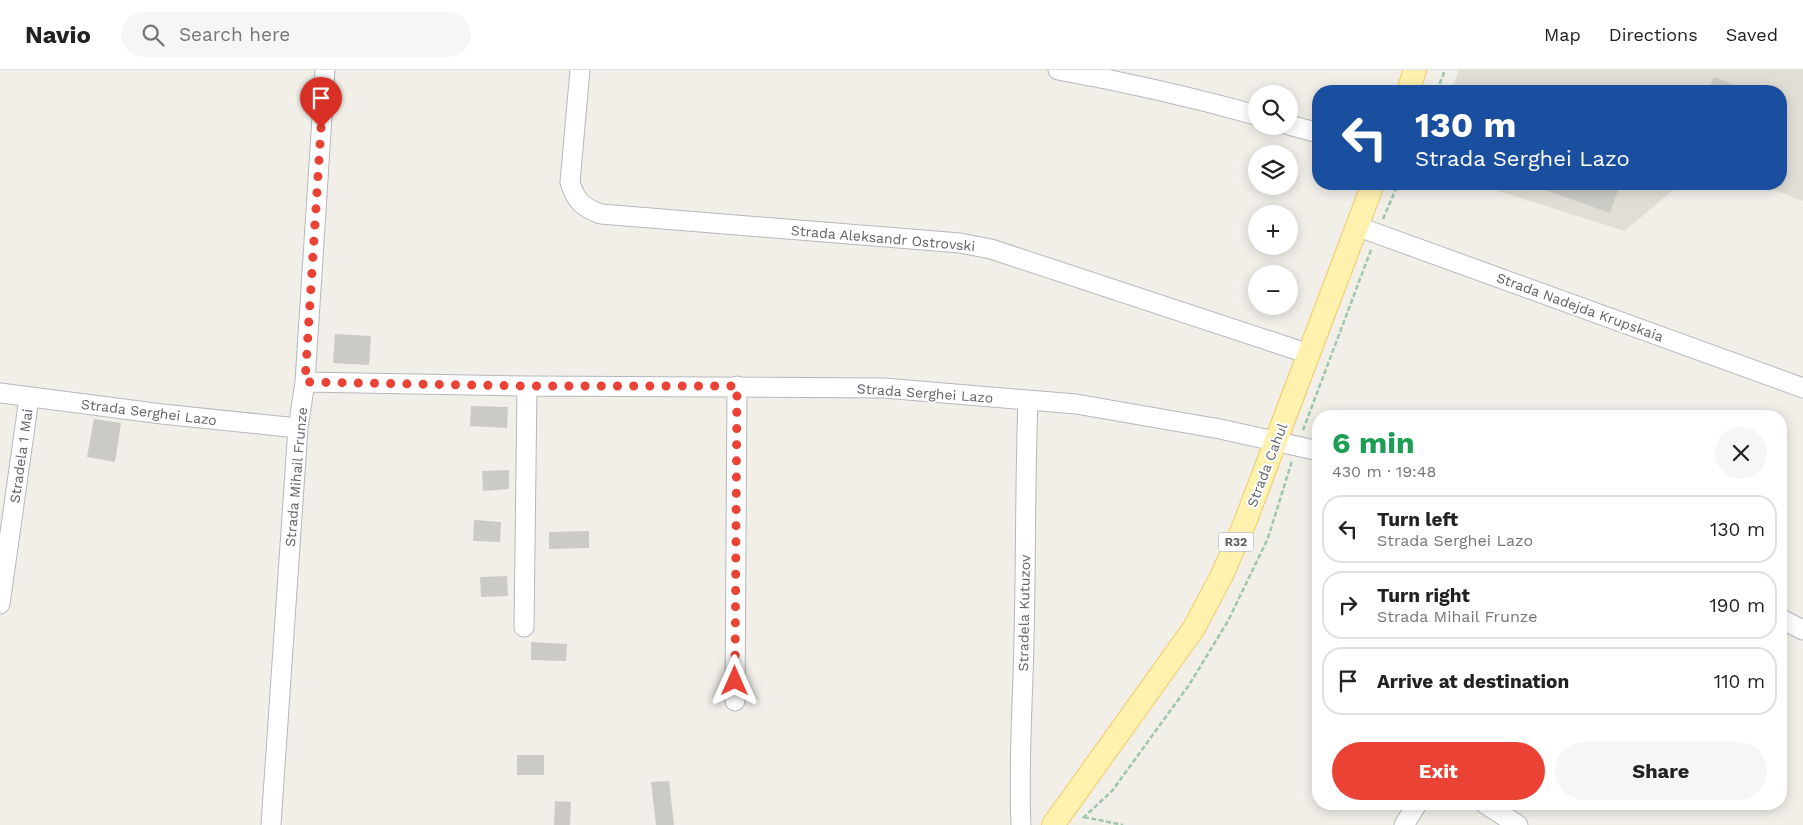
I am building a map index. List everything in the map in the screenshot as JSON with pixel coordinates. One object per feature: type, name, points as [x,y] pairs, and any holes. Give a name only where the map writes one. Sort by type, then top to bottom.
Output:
[{"type":"main road","points":[[1410,85],[1415,70]]},
{"type":"main road","name":"Strada Cahul","points":[[1053,825],[1194,628],[1222,575],[1244,526],[1371,190]]},
{"type":"street","name":"Strada Mihail Frunze","points":[[271,825],[298,428],[305,382],[324,70]]},
{"type":"street","name":"Strada Aleksandr Ostrovski","points":[[580,70],[570,182],[574,194],[588,210],[601,214],[960,242],[1024,258],[1310,354]]},
{"type":"street","points":[[1058,70],[1115,80],[1248,113]]},
{"type":"street","points":[[1298,127],[1312,131]]},
{"type":"street","name":"Strada Nadejda Krupskaia","points":[[1356,226],[1803,388]]},
{"type":"street","name":"Strada Serghei Lazo","points":[[305,382],[527,386],[884,388],[1076,404],[1133,412],[1312,450]]},
{"type":"street","points":[[524,627],[527,386]]},
{"type":"street","points":[[735,701],[737,386]]},
{"type":"street","name":"Strada Serghei Lazo","points":[[0,393],[29,398],[298,428]]},
{"type":"street","name":"Stradela 1 Mai","points":[[0,604],[29,398]]},
{"type":"street","name":"Stradela Kutuzov","points":[[1021,825],[1019,786],[1024,640],[1024,484],[1028,400]]},
{"type":"street","points":[[1787,622],[1803,630]]},
{"type":"street","points":[[1404,825],[1413,810]]},
{"type":"street","points":[[1494,810],[1518,825]]},
{"type":"path","points":[[1439,85],[1445,70]]},
{"type":"path","points":[[1084,817],[1123,825]]},
{"type":"shaded area","points":[[1459,70],[1803,70],[1803,201],[1774,190],[1787,190],[1787,85],[1453,85]]},
{"type":"shaded area","points":[[1495,190],[1673,190],[1625,231]]},
{"type":"building","points":[[1714,77],[1736,85],[1711,85]]},
{"type":"building","points":[[1545,190],[1618,190],[1610,213]]},
{"type":"building","points":[[335,334],[371,336],[369,365],[333,363]]},
{"type":"building","points":[[471,406],[508,407],[507,428],[470,426]]},
{"type":"building","points":[[94,419],[121,423],[115,462],[87,457]]},
{"type":"building","points":[[509,470],[509,489],[483,491],[482,471]]},
{"type":"building","points":[[474,520],[501,522],[500,542],[473,541]]},
{"type":"building","points":[[589,531],[589,548],[549,549],[549,532]]},
{"type":"building","points":[[507,576],[508,596],[481,597],[480,577]]},
{"type":"building","points":[[531,642],[567,644],[566,661],[531,660]]},
{"type":"building","points":[[517,755],[544,755],[544,775],[517,775]]},
{"type":"building","points":[[669,781],[674,825],[656,825],[651,782]]},
{"type":"building","points":[[555,801],[571,802],[570,825],[554,825]]},
{"type":"route","points":[[321,128],[305,382],[527,386],[737,386],[735,681]]}]
